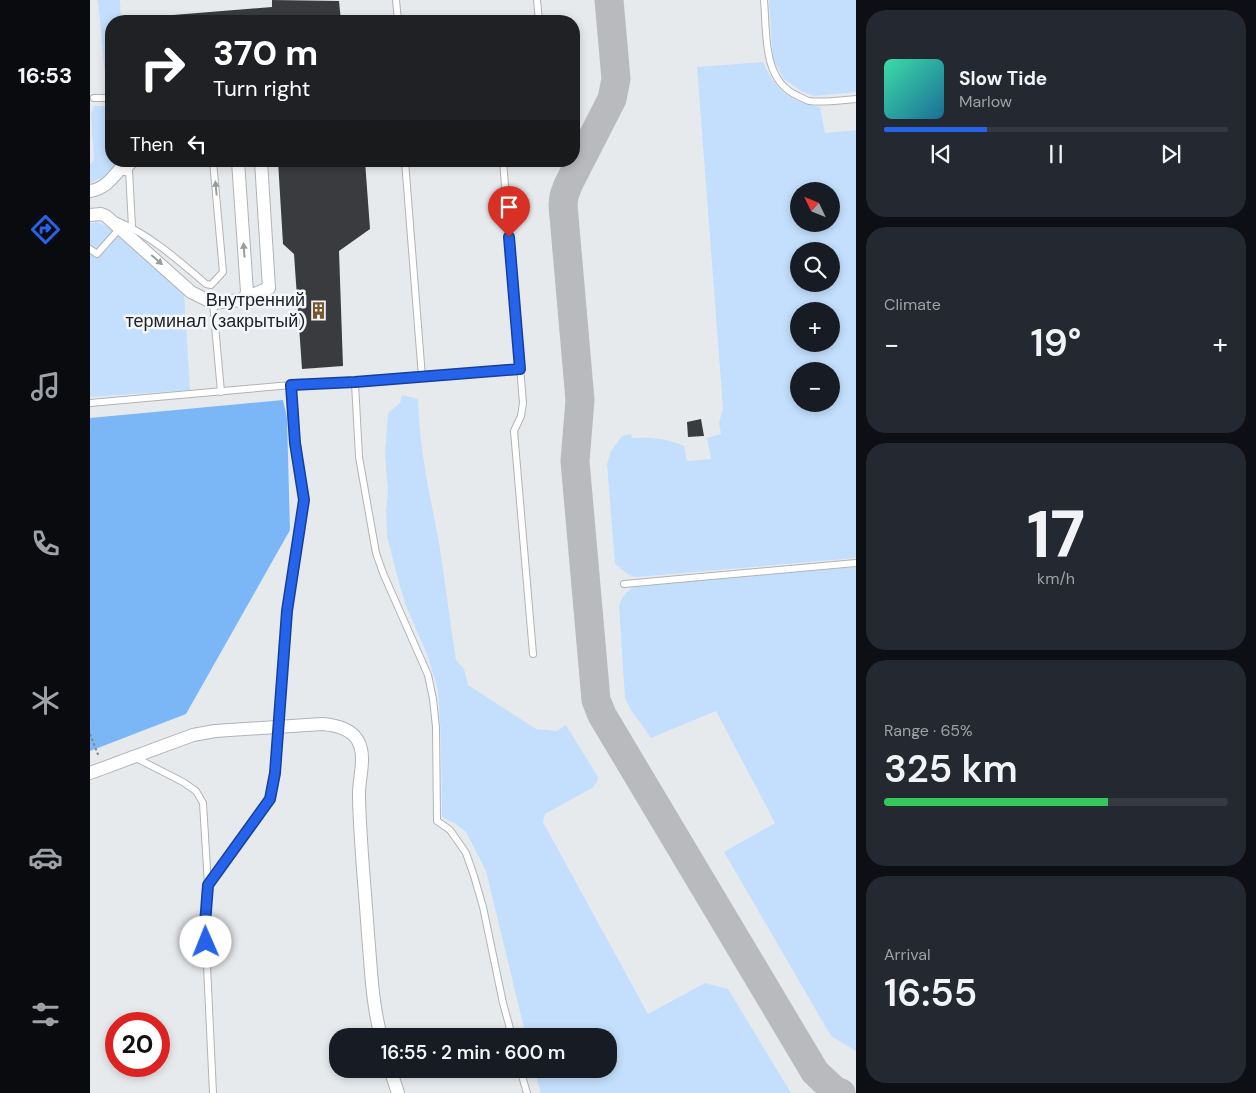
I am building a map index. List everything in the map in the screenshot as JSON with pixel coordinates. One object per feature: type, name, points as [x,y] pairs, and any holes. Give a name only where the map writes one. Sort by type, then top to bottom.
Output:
[{"type":"street","points":[[90,191],[99,190],[127,167]]},
{"type":"street","points":[[238,167],[247,292],[245,298]]},
{"type":"street","points":[[90,215],[103,214],[126,228],[192,292],[212,303],[240,300],[269,288],[261,167]]},
{"type":"street","points":[[90,773],[193,735],[215,731],[322,724],[336,725],[349,732],[358,740],[362,753],[358,794],[372,981],[380,1028]]},
{"type":"street","points":[[393,1078],[398,1093]]},
{"type":"lane","points":[[396,0],[397,15]]},
{"type":"lane","points":[[537,0],[538,15]]},
{"type":"lane","points":[[764,0],[769,61],[780,84],[791,93],[809,101],[856,100]]},
{"type":"lane","points":[[94,98],[105,98]]},
{"type":"lane","points":[[90,249],[97,254],[126,228],[128,167]]},
{"type":"lane","points":[[126,228],[168,252],[206,284],[211,285],[223,272],[214,167]]},
{"type":"lane","points":[[405,167],[422,377]]},
{"type":"lane","points":[[503,167],[523,403],[521,416],[514,431],[533,654]]},
{"type":"lane","points":[[212,303],[221,392]]},
{"type":"lane","points":[[90,403],[291,385],[520,369]]},
{"type":"lane","points":[[355,382],[359,457],[376,553],[428,675],[433,699],[436,726],[437,821],[450,830],[466,852],[484,906],[510,1028]]},
{"type":"lane","points":[[208,885],[270,799],[275,773],[287,611],[304,500],[295,443],[291,385]]},
{"type":"lane","points":[[624,584],[856,563]]},
{"type":"lane","points":[[134,757],[196,790],[203,803],[208,885],[205,924],[213,1093]]},
{"type":"lane","points":[[523,1078],[527,1093]]},
{"type":"path","points":[[90,734],[103,768]]},
{"type":"shaded area","points":[[98,0],[120,0],[121,15],[105,15],[105,76]]},
{"type":"shaded area","points":[[769,0],[856,0],[856,92],[814,96],[801,91],[784,79],[773,60]]},
{"type":"shaded area","points":[[763,62],[773,80],[785,93],[800,102],[820,107],[825,133],[856,130],[856,558],[636,577],[629,575],[615,564],[607,464],[611,451],[622,436],[631,434],[632,438],[671,441],[684,446],[687,461],[711,459],[707,438],[721,434],[719,423],[723,408],[697,67]]},
{"type":"shaded area","points":[[94,106],[105,106],[105,167],[114,167],[106,176],[90,183],[90,165],[94,160],[91,114]]},
{"type":"shaded area","points":[[97,222],[111,228],[184,293],[190,390],[90,397],[90,223]]},
{"type":"shaded area","points":[[402,395],[418,399],[423,453],[439,543],[456,660],[464,669],[468,685],[536,729],[557,731],[566,725],[598,777],[597,782],[592,788],[545,814],[543,822],[648,1014],[705,983],[728,989],[791,1093],[541,1093],[537,1078],[617,1078],[617,1028],[524,1028],[486,871],[466,832],[442,817],[441,737],[438,690],[427,654],[406,606],[387,536],[386,510],[388,493],[385,454],[388,413],[400,403]]},
{"type":"shaded area","points":[[283,400],[287,418],[290,530],[186,714],[90,751],[90,418]]},
{"type":"shaded area","points":[[856,567],[856,1051],[831,1036],[724,852],[775,823],[716,711],[651,738],[631,710],[625,698],[619,606],[625,594],[636,585]]},
{"type":"building","points":[[272,0],[339,1],[340,15],[173,15],[272,7]]},
{"type":"building","name":"Внутренний терминал (закрытый)","points":[[278,167],[365,167],[370,229],[339,251],[343,366],[302,369],[294,254],[283,244]]},
{"type":"building","points":[[701,419],[704,436],[688,437],[687,422]]},
{"type":"taxiway","points":[[580,162],[612,99],[616,79],[609,0]]},
{"type":"taxiway","points":[[577,167],[568,185],[563,205],[580,400],[575,461],[596,700],[602,715],[815,1072],[834,1090],[841,1093]]},
{"type":"place","name":"Внутренний терминал (закрытый)","points":[[319,310]]},
{"type":"route","points":[[206,942],[205,924],[208,885],[270,799],[275,773],[287,611],[304,500],[295,443],[291,385],[520,369],[509,237]]}]
